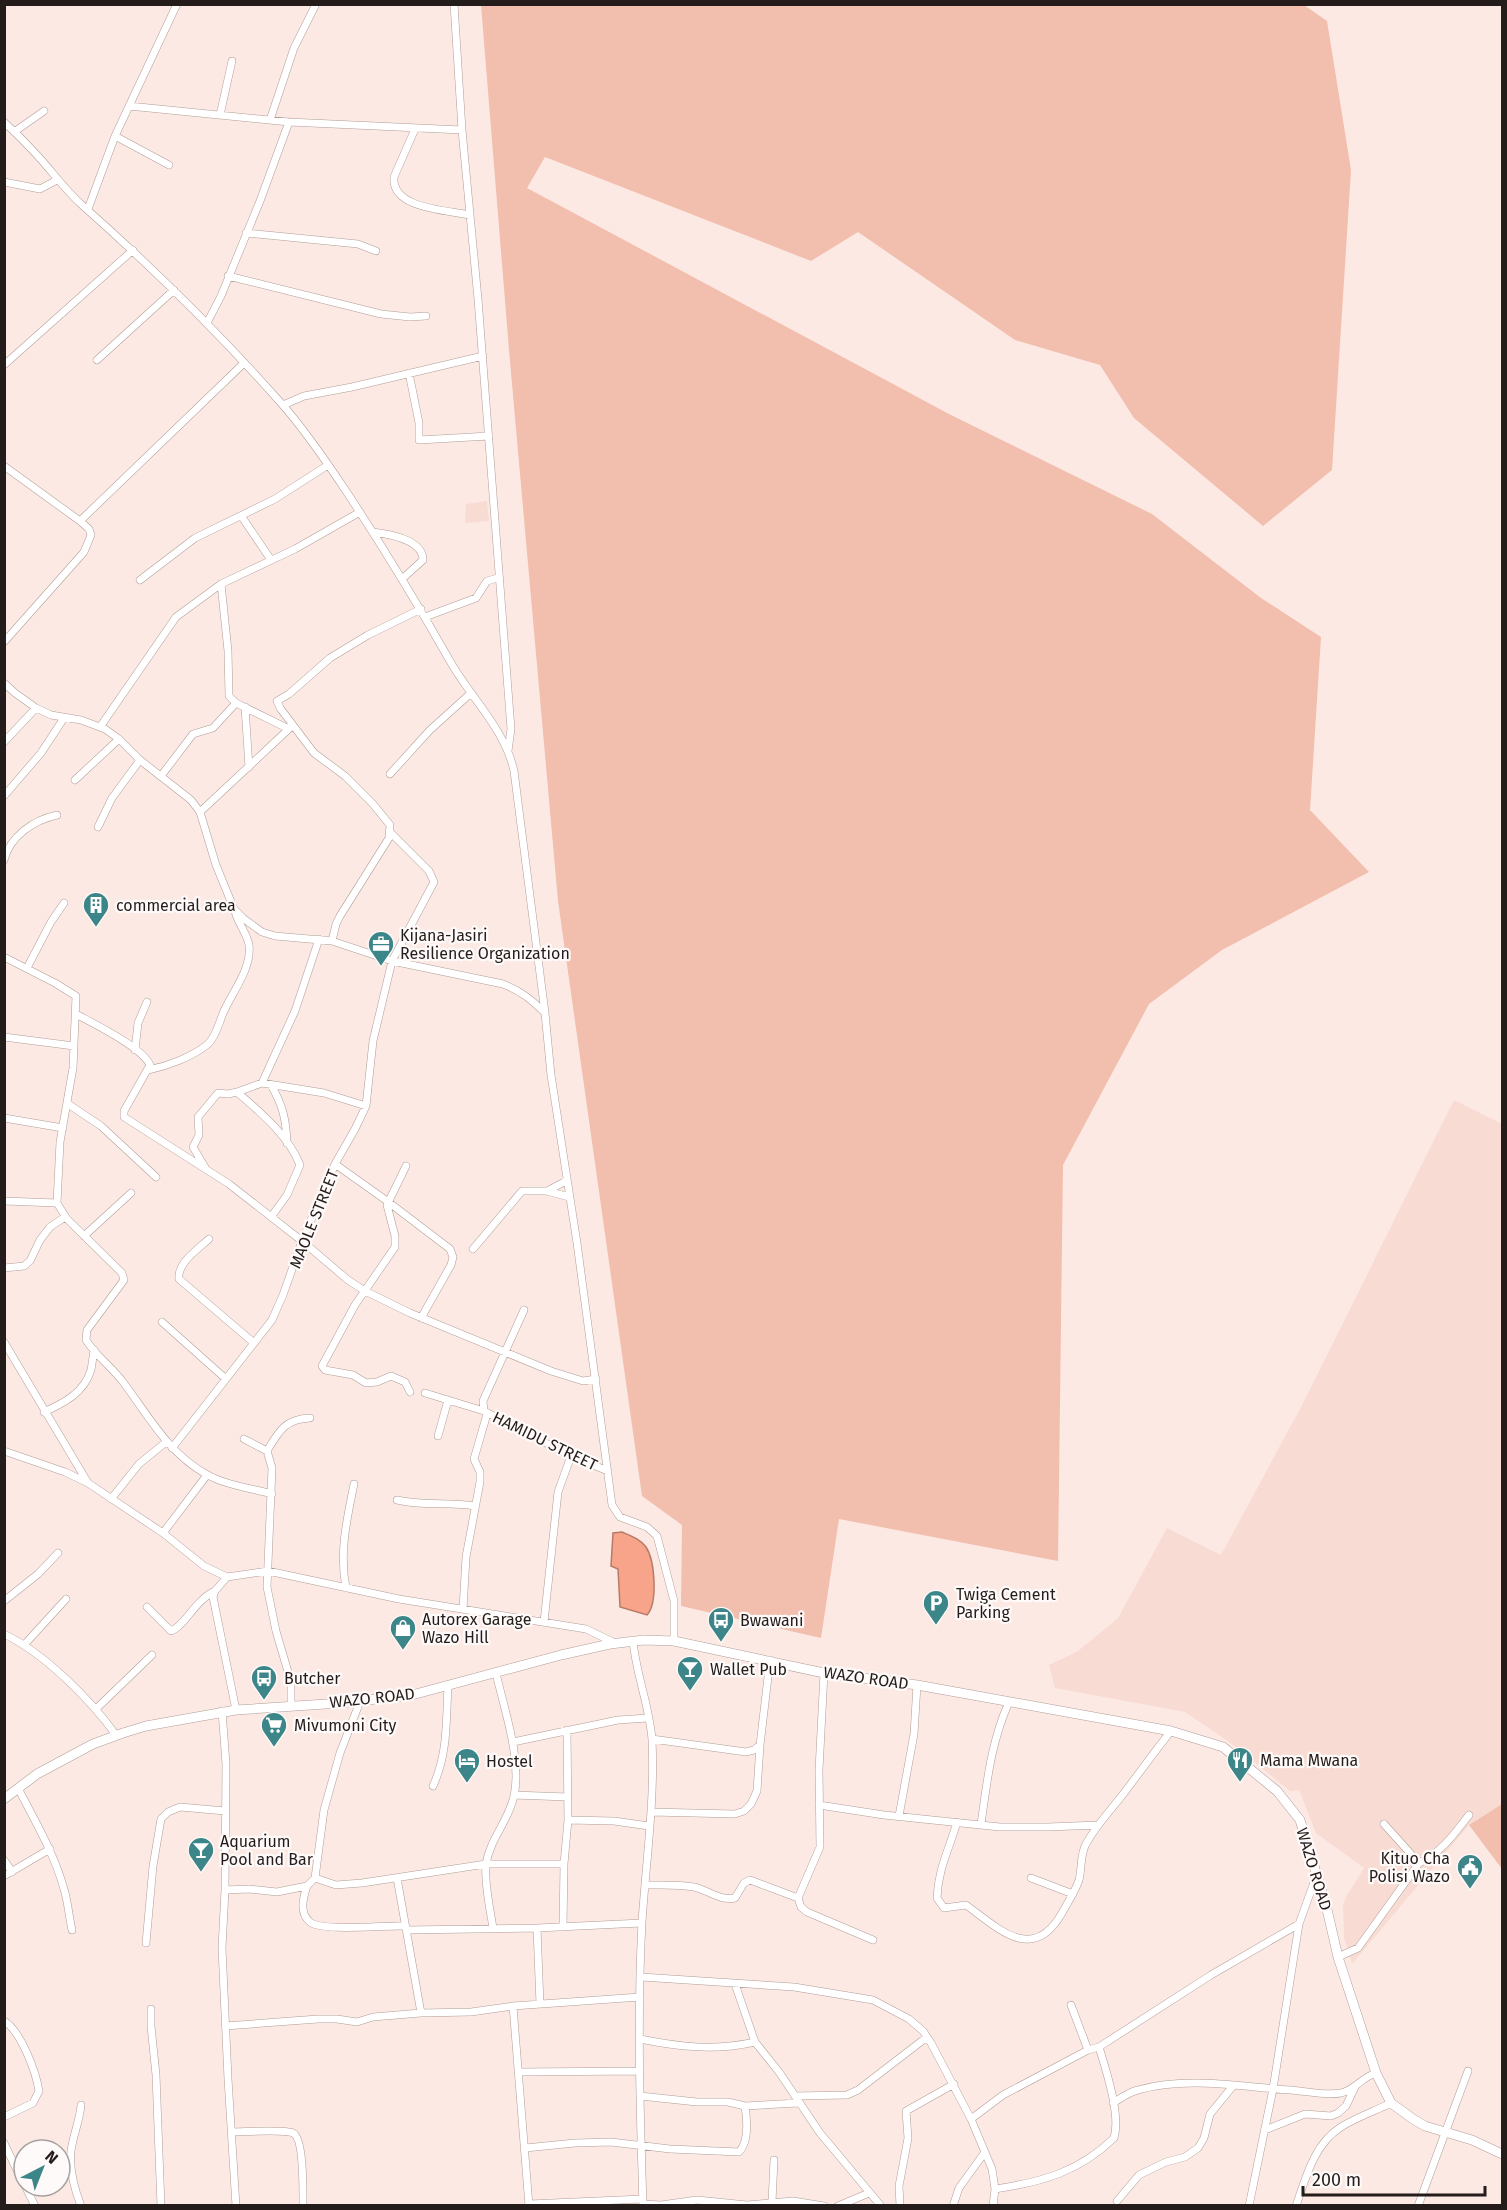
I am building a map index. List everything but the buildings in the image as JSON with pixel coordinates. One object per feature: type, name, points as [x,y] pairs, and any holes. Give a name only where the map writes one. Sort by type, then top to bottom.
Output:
[{"type":"main road","name":"WAZO ROAD","points":[[4,1799],[65,1759],[116,1735],[175,1720],[222,1711],[341,1703],[412,1695],[561,1655],[633,1641],[674,1641],[824,1673],[917,1685],[1171,1731],[1223,1747],[1277,1791],[1300,1820],[1317,1874],[1338,1957],[1376,2073],[1392,2103],[1425,2126],[1446,2130],[1503,2154]]},
{"type":"street","points":[[88,209],[115,136],[177,4]]},
{"type":"street","points":[[270,120],[294,48],[316,4]]},
{"type":"street","points":[[454,4],[462,130],[483,356],[511,729],[508,751]]},
{"type":"street","points":[[220,115],[232,61]]},
{"type":"street","points":[[129,106],[289,122],[462,130]]},
{"type":"street","points":[[14,132],[44,111]]},
{"type":"street","points":[[4,122],[38,155],[57,180],[207,323],[283,405],[360,512],[421,609],[452,665],[508,751],[514,771],[545,1014],[550,1075],[596,1379],[612,1505],[615,1512],[626,1521],[652,1531],[660,1542],[674,1601],[674,1641]]},
{"type":"street","points":[[207,323],[274,167],[289,122]]},
{"type":"street","points":[[415,129],[394,177],[393,185],[396,190],[404,199],[416,204],[470,215]]},
{"type":"street","points":[[115,136],[169,165]]},
{"type":"street","points":[[4,182],[40,189],[57,180]]},
{"type":"street","points":[[246,233],[358,244],[376,251]]},
{"type":"street","points":[[4,365],[133,250]]},
{"type":"street","points":[[228,276],[381,314],[426,316]]},
{"type":"street","points":[[96,360],[174,290]]},
{"type":"street","points":[[283,405],[304,396],[483,356]]},
{"type":"street","points":[[80,521],[244,363]]},
{"type":"street","points":[[409,373],[419,423],[419,440],[489,436]]},
{"type":"street","points":[[140,580],[195,538],[242,516],[328,465]]},
{"type":"street","points":[[4,466],[80,521],[91,535],[84,552],[4,642]]},
{"type":"street","points":[[100,727],[176,617],[221,585],[295,549],[360,512]]},
{"type":"street","points":[[242,516],[271,560]]},
{"type":"street","points":[[373,532],[396,535],[414,544],[421,551],[423,560],[402,579]]},
{"type":"street","points":[[425,617],[476,598],[487,581],[498,578]]},
{"type":"street","points":[[221,585],[228,651],[229,696],[236,703],[291,727]]},
{"type":"street","points":[[332,941],[336,924],[391,833],[388,822],[373,804],[345,777],[314,753],[291,727],[277,704],[279,698],[289,694],[330,658],[368,635],[421,609]]},
{"type":"street","points":[[4,682],[36,708],[100,727],[119,739],[140,760],[191,800],[200,812],[218,873],[234,909],[237,922],[246,936],[249,952],[243,973],[217,1029],[207,1044],[165,1066],[148,1070]]},
{"type":"street","points":[[390,774],[430,730],[471,693]]},
{"type":"street","points":[[161,776],[193,734],[213,728],[236,703]]},
{"type":"street","points":[[245,707],[249,767]]},
{"type":"street","points":[[4,742],[36,708]]},
{"type":"street","points":[[4,796],[41,753],[64,718]]},
{"type":"street","points":[[200,812],[291,727]]},
{"type":"street","points":[[75,780],[119,739]]},
{"type":"street","points":[[98,826],[112,798],[140,760]]},
{"type":"street","points":[[4,860],[11,843],[21,833],[37,821],[57,815]]},
{"type":"street","name":"MAOLE STREET","points":[[172,1448],[272,1320],[335,1164],[366,1106],[373,1041],[392,961],[434,882],[429,870],[391,833]]},
{"type":"street","points":[[27,968],[51,922],[64,903]]},
{"type":"street","points":[[234,909],[262,932],[275,936],[332,941],[392,961],[503,984],[530,998],[545,1014]]},
{"type":"street","points":[[262,1083],[295,1011],[319,939]]},
{"type":"street","points":[[4,957],[76,996],[74,1046],[63,1128],[57,1203],[65,1217],[124,1277],[87,1330],[86,1340],[120,1378],[172,1448],[207,1475],[238,1486],[272,1494]]},
{"type":"street","points":[[135,1050],[138,1023],[147,1002]]},
{"type":"street","points":[[76,1014],[148,1060],[150,1065],[148,1070],[132,1095],[124,1111],[124,1117],[229,1184],[348,1280],[365,1291],[422,1318],[505,1353],[569,1377],[583,1381],[596,1379]]},
{"type":"street","points":[[4,1037],[74,1046]]},
{"type":"street","points":[[208,1172],[193,1147],[199,1135],[198,1117],[218,1093],[237,1092],[262,1083],[324,1093],[366,1106]]},
{"type":"street","points":[[272,1085],[282,1103],[286,1120],[287,1143]]},
{"type":"street","points":[[237,1092],[274,1127],[300,1165],[287,1195],[271,1217]]},
{"type":"street","points":[[68,1104],[100,1126],[156,1177]]},
{"type":"street","points":[[4,1118],[63,1128]]},
{"type":"street","points":[[335,1164],[450,1249],[453,1257],[422,1318]]},
{"type":"street","points":[[406,1166],[387,1201],[395,1236],[395,1247],[365,1291],[322,1366],[325,1370],[353,1375],[366,1383],[377,1382],[391,1376],[405,1382],[410,1392]]},
{"type":"street","points":[[547,1191],[566,1181]]},
{"type":"street","points":[[473,1249],[522,1191],[547,1191],[569,1197]]},
{"type":"street","points":[[84,1236],[131,1192]]},
{"type":"street","points":[[4,1201],[57,1203]]},
{"type":"street","points":[[4,1268],[24,1266],[30,1261],[40,1240],[50,1227],[65,1217]]},
{"type":"street","points":[[209,1239],[182,1265],[178,1275],[179,1280],[254,1343]]},
{"type":"street","name":"HAMIDU STREET","points":[[524,1310],[483,1401],[485,1413],[608,1472]]},
{"type":"street","points":[[162,1322],[226,1379]]},
{"type":"street","points":[[4,1342],[88,1484]]},
{"type":"street","points":[[44,1412],[66,1402],[81,1387],[91,1370],[94,1350]]},
{"type":"street","points":[[425,1393],[485,1413],[474,1459],[480,1473],[466,1557],[463,1609]]},
{"type":"street","points":[[438,1436],[448,1400]]},
{"type":"street","points":[[267,1451],[290,1422],[310,1418]]},
{"type":"street","points":[[244,1438],[267,1451],[272,1468],[267,1587],[291,1682],[291,1705]]},
{"type":"street","points":[[111,1499],[139,1464],[166,1442]]},
{"type":"street","points":[[4,1451],[65,1472],[88,1484],[163,1533],[204,1566],[227,1577],[268,1571],[399,1599],[586,1629],[615,1643]]},
{"type":"street","points":[[544,1622],[558,1492],[571,1456]]},
{"type":"street","points":[[163,1533],[207,1475]]},
{"type":"street","points":[[346,1588],[342,1563],[345,1527],[354,1484]]},
{"type":"street","points":[[397,1500],[411,1503],[443,1502],[475,1506]]},
{"type":"street","points":[[4,1601],[38,1574],[58,1553]]},
{"type":"street","points":[[147,1606],[171,1631],[177,1628],[200,1600],[215,1591],[227,1577]]},
{"type":"street","points":[[215,1591],[213,1597],[236,1710]]},
{"type":"street","points":[[25,1644],[66,1599]]},
{"type":"street","points":[[4,1634],[25,1644],[96,1709],[116,1735]]},
{"type":"street","points":[[633,1641],[639,1683],[652,1739],[651,1812],[642,1923],[640,1997],[643,2203]]},
{"type":"street","points":[[96,1709],[152,1655]]},
{"type":"street","points":[[651,1812],[735,1814],[744,1811],[751,1804],[757,1791],[770,1660]]},
{"type":"street","points":[[493,1928],[486,1864],[514,1795],[513,1742],[496,1673]]},
{"type":"street","points":[[824,1673],[819,1805],[820,1847],[798,1898],[801,1907],[807,1912],[873,1940]]},
{"type":"street","points":[[899,1816],[914,1734],[917,1685]]},
{"type":"street","points":[[433,1786],[444,1756],[448,1686]]},
{"type":"street","points":[[225,1890],[249,1889],[277,1892],[307,1886],[315,1878],[324,1810],[340,1753],[361,1699]]},
{"type":"street","points":[[981,1824],[987,1775],[997,1733],[1009,1702]]},
{"type":"street","points":[[222,1711],[226,1764],[222,1948],[236,2205]]},
{"type":"street","points":[[513,1742],[618,1720],[648,1718]]},
{"type":"street","points":[[562,1927],[568,1820],[567,1730]]},
{"type":"street","points":[[957,1822],[952,1844],[943,1861],[938,1879],[937,1898],[944,1908],[966,1905],[1011,1936],[1025,1940],[1036,1939],[1051,1930],[1073,1894],[1082,1871],[1084,1846],[1171,1731]]},
{"type":"street","points":[[652,1739],[746,1752],[754,1750],[760,1744]]},
{"type":"street","points":[[18,1788],[50,1849],[64,1890],[72,1930]]},
{"type":"street","points":[[514,1795],[567,1797]]},
{"type":"street","points":[[819,1805],[1000,1827],[1098,1825]]},
{"type":"street","points":[[146,1943],[153,1866],[161,1819],[168,1812],[180,1807],[225,1811]]},
{"type":"street","points":[[1338,1957],[1358,1948],[1419,1863],[1431,1857],[1453,1836],[1469,1815]]},
{"type":"street","points":[[568,1820],[614,1821],[649,1826]]},
{"type":"street","points":[[1384,1824],[1419,1863]]},
{"type":"street","points":[[4,1876],[50,1849]]},
{"type":"street","points":[[4,1860],[12,1872]]},
{"type":"street","points":[[315,1878],[336,1885],[486,1864],[564,1864]]},
{"type":"street","points":[[1249,2205],[1273,2090],[1299,1924],[1317,1874]]},
{"type":"street","points":[[397,1878],[421,2013]]},
{"type":"street","points":[[1031,1878],[1073,1894]]},
{"type":"street","points":[[646,1885],[691,1887],[705,1890],[720,1898],[730,1899],[735,1898],[744,1884],[750,1881],[798,1898]]},
{"type":"street","points":[[307,1886],[303,1907],[305,1915],[310,1922],[318,1926],[360,1929],[389,1925],[406,1928],[537,1929],[642,1923]]},
{"type":"street","points":[[971,2119],[1003,2095],[1088,2050],[1099,2047],[1211,1975],[1299,1924]]},
{"type":"street","points":[[537,1929],[540,2004]]},
{"type":"street","points":[[641,1977],[794,1987],[873,2000],[909,2019],[927,2037],[954,2084],[986,2152],[992,2169],[995,2189],[993,2205]]},
{"type":"street","points":[[735,1984],[755,2042],[797,2100],[880,2205]]},
{"type":"street","points":[[225,2026],[318,2019],[357,2022],[373,2017],[471,2012],[513,2006],[640,1997]]},
{"type":"street","points":[[1071,2005],[1088,2050]]},
{"type":"street","points":[[513,2006],[529,2205],[643,2203],[661,2205],[697,2200],[709,2204],[747,2205],[793,2200],[824,2205]]},
{"type":"street","points":[[151,2009],[161,2205]]},
{"type":"street","points":[[4,2021],[11,2026],[32,2066],[39,2091],[33,2103],[4,2117]]},
{"type":"street","points":[[640,2096],[697,2102],[728,2102],[745,2106],[847,2095],[858,2090],[927,2037]]},
{"type":"street","points":[[640,2039],[689,2047],[730,2047],[755,2042]]},
{"type":"street","points":[[995,2189],[1058,2176],[1078,2165],[1111,2141],[1116,2133],[1113,2103],[1099,2047]]},
{"type":"street","points":[[519,2072],[640,2071]]},
{"type":"street","points":[[1418,2205],[1468,2071]]},
{"type":"street","points":[[1113,2103],[1136,2090],[1155,2086],[1198,2083],[1273,2090],[1343,2093],[1355,2087],[1367,2076],[1376,2073]]},
{"type":"street","points":[[900,2205],[899,2186],[908,2138],[906,2111],[954,2084]]},
{"type":"street","points":[[1117,2201],[1139,2175],[1166,2162],[1185,2157],[1198,2148],[1204,2138],[1210,2114],[1233,2086]]},
{"type":"street","points":[[1265,2130],[1305,2114],[1331,2116],[1338,2113],[1346,2106],[1355,2087]]},
{"type":"street","points":[[1296,2205],[1315,2156],[1330,2134],[1392,2103]]},
{"type":"street","points":[[81,2105],[72,2149],[71,2169],[81,2205]]},
{"type":"street","points":[[525,2148],[575,2143],[739,2152],[742,2149],[746,2132],[745,2106]]},
{"type":"street","points":[[232,2132],[283,2131],[297,2135],[300,2145],[303,2205]]},
{"type":"street","points":[[4,2144],[12,2160]]},
{"type":"street","points":[[953,2205],[959,2188],[986,2152]]},
{"type":"street","points":[[771,2202],[774,2160]]},
{"type":"street","points":[[838,2205],[869,2193]]},
{"type":"shaded area","points":[[481,5],[1304,5],[1327,21],[1351,170],[1332,470],[1263,526],[1134,418],[1100,365],[1015,340],[858,232],[811,261],[545,157],[527,188],[949,414],[1152,514],[1261,598],[1321,637],[1310,810],[1369,872],[1222,950],[1149,1004],[1063,1165],[1058,1561],[839,1519],[821,1638],[681,1606],[682,1525],[642,1496],[558,901]]},
{"type":"shaded area","points":[[487,501],[489,521],[465,523],[466,504]]},
{"type":"shaded area","points":[[1454,1100],[1502,1124],[1502,1804],[1469,1825],[1352,1964],[1344,1938],[1343,1906],[1364,1868],[1316,1833],[1299,1790],[1290,1791],[1228,1741],[1185,1712],[1055,1688],[1049,1665],[1078,1651],[1118,1618],[1167,1528],[1221,1555],[1301,1407]]},
{"type":"shaded area","points":[[622,1532],[635,1538],[646,1547],[652,1562],[654,1592],[647,1615],[620,1607],[618,1569],[611,1566],[613,1533]]},
{"type":"shaded area","points":[[1502,1804],[1502,1869],[1469,1825]]},
{"type":"place","name":"commercial area","points":[[96,928]]},
{"type":"place","name":"Kijana-Jasiri Resilience Organization","points":[[381,967]]},
{"type":"place","name":"Twiga Cement Parking","points":[[936,1626]]},
{"type":"place","name":"Bwawani","points":[[721,1643]]},
{"type":"place","name":"Autorex Garage Wazo Hill","points":[[403,1651]]},
{"type":"place","name":"Wallet Pub","points":[[690,1692]]},
{"type":"place","name":"Butcher","points":[[264,1701]]},
{"type":"place","name":"Mivumoni City","points":[[274,1748]]},
{"type":"place","name":"Mama Mwana","points":[[1240,1783]]},
{"type":"place","name":"Hostel","points":[[467,1784]]},
{"type":"place","name":"Aquarium Pool and Bar","points":[[201,1873]]},
{"type":"place","name":"Kituo Cha Polisi Wazo","points":[[1470,1890]]}]
